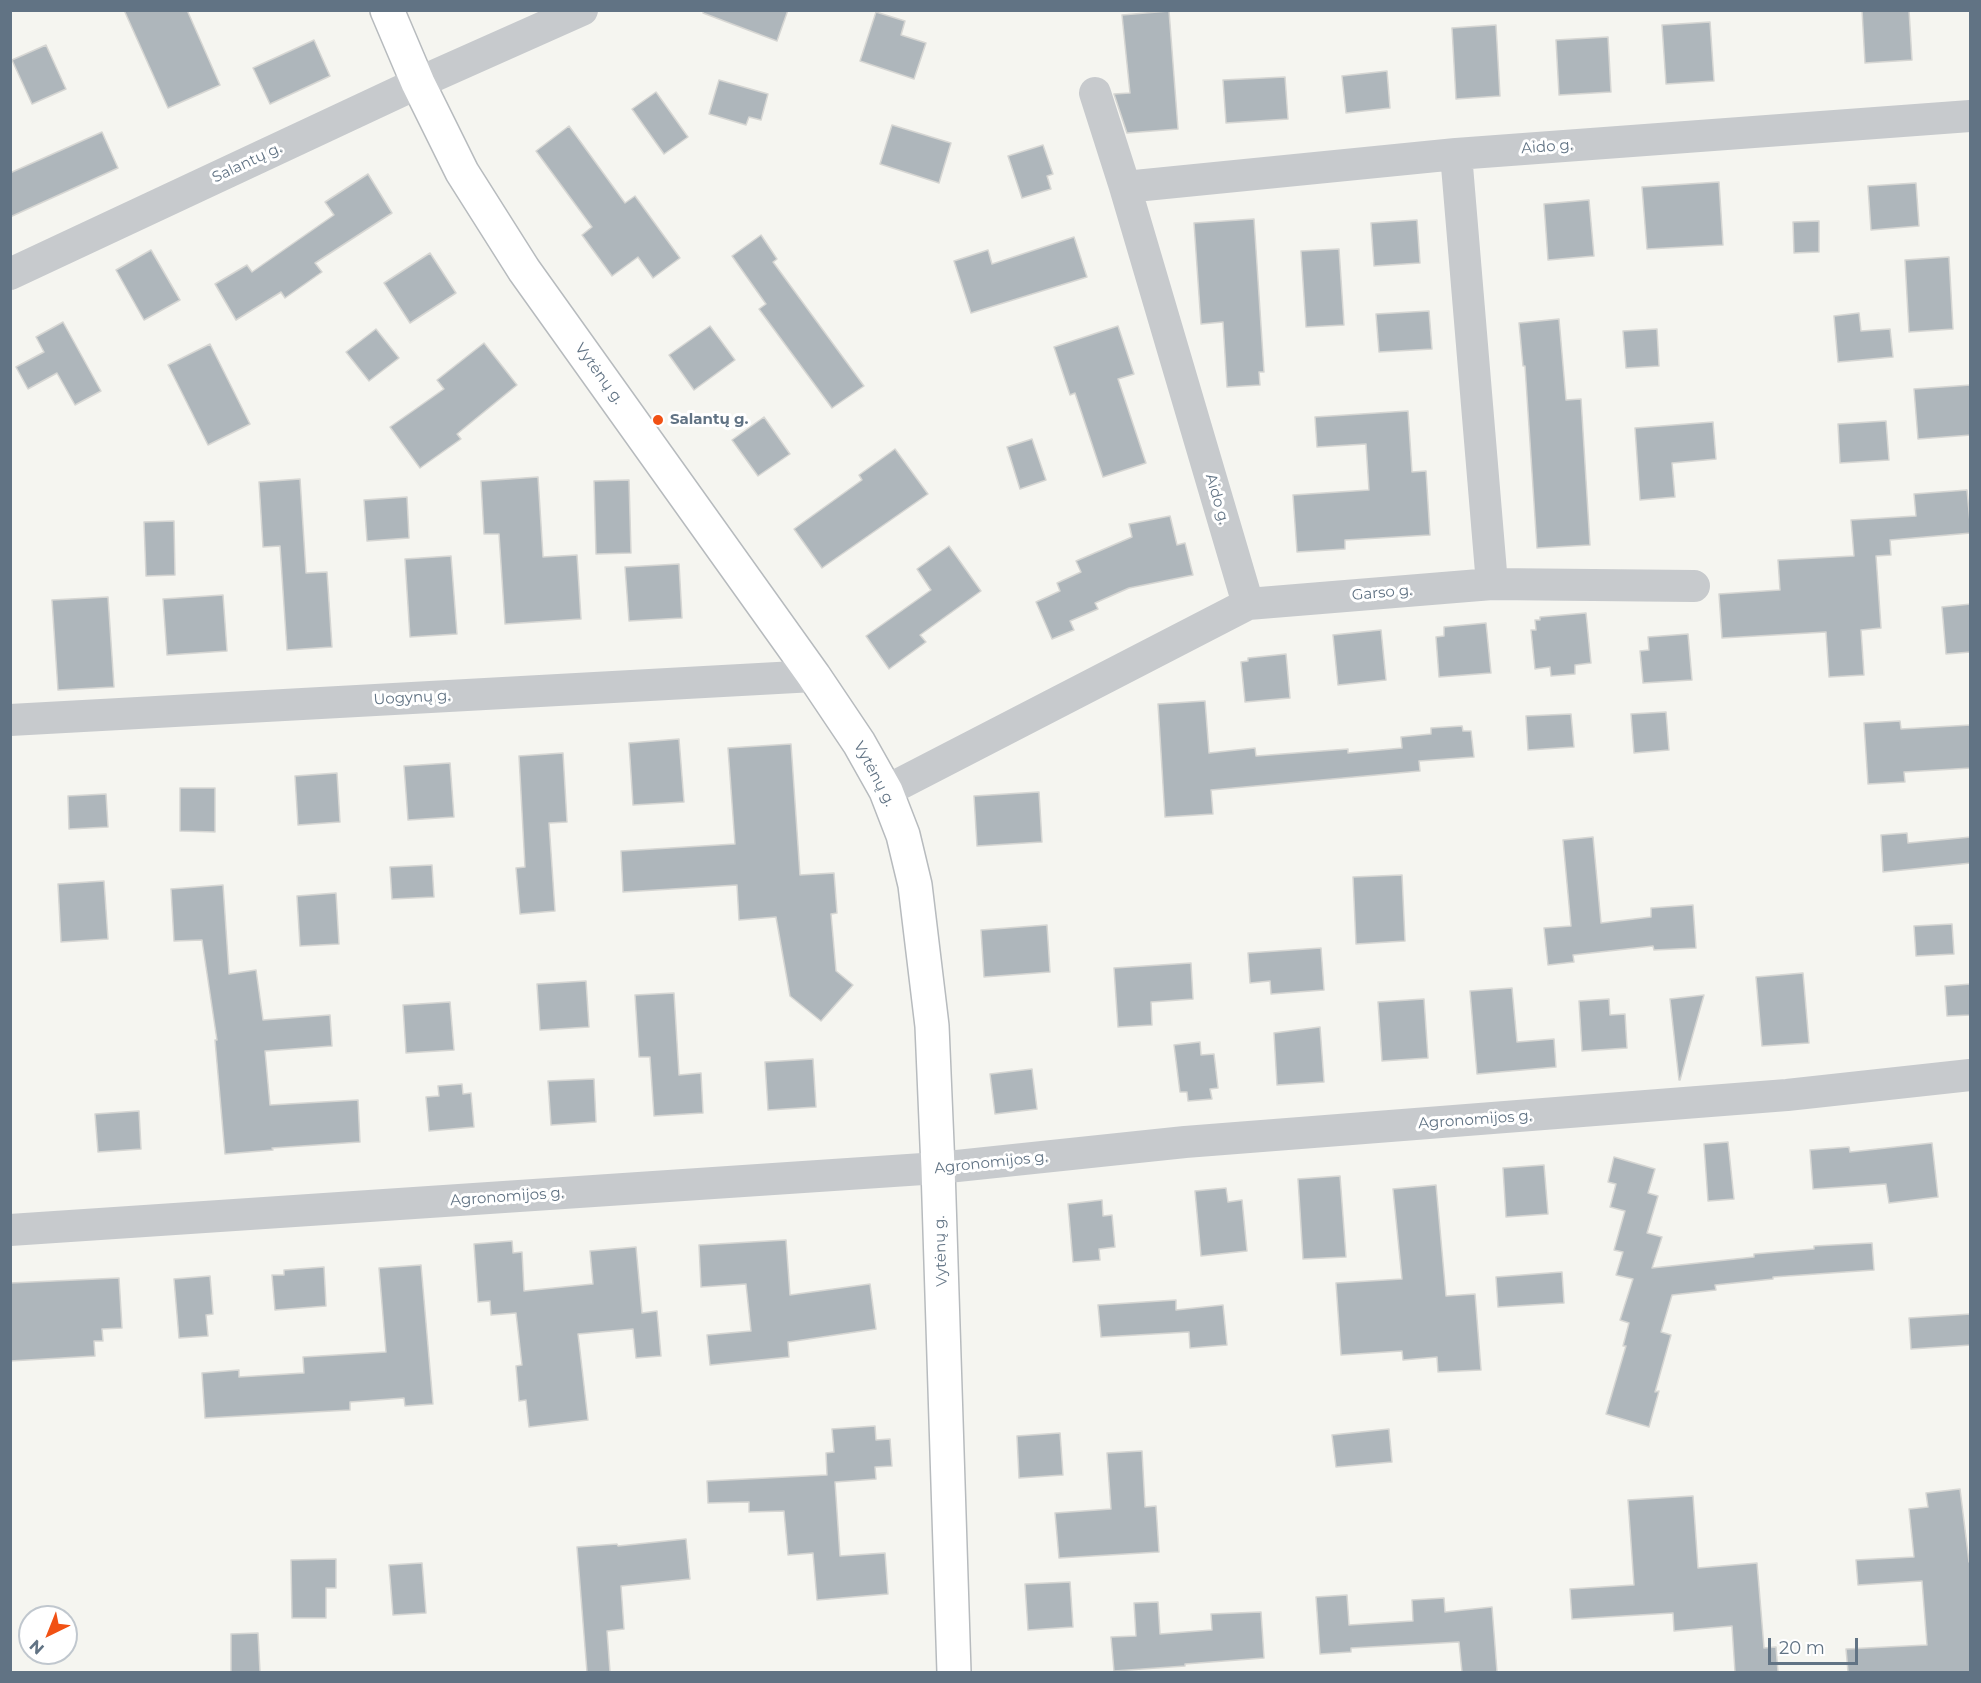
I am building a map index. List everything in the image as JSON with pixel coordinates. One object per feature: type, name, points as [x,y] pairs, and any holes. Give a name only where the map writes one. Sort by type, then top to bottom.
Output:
[{"type":"main road","name":"Vytėnų g.","points":[[387,10],[417,83],[462,172],[524,270],[814,676],[859,743],[886,791],[903,836],[915,885],[932,1026],[954,1672]]},
{"type":"street","name":"Salantų g.","points":[[10,273],[417,83],[582,10]]},
{"type":"street","name":"Aido g.","points":[[1095,93],[1248,604]]},
{"type":"street","name":"Aido g.","points":[[1125,187],[1456,154],[1971,116]]},
{"type":"street","points":[[1456,154],[1492,584]]},
{"type":"street","name":"Garso g.","points":[[886,791],[1248,604],[1492,584],[1694,586]]},
{"type":"street","name":"Uogynų g.","points":[[10,720],[814,676]]},
{"type":"street","name":"Agronomijos g.","points":[[10,1230],[938,1168],[1185,1142],[1787,1095],[1971,1076]]},
{"type":"building","points":[[124,10],[187,10],[220,85],[168,108]]},
{"type":"building","points":[[704,10],[788,10],[777,41],[703,13]]},
{"type":"building","points":[[1862,10],[1909,10],[1912,60],[1865,63]]},
{"type":"building","points":[[1169,11],[1178,129],[1127,133],[1114,94],[1130,93],[1122,15]]},
{"type":"building","points":[[876,12],[905,21],[901,35],[926,43],[914,79],[860,61]]},
{"type":"building","points":[[1710,22],[1714,81],[1666,84],[1662,25]]},
{"type":"building","points":[[1496,25],[1500,96],[1456,99],[1452,28]]},
{"type":"building","points":[[1608,37],[1611,92],[1559,95],[1556,40]]},
{"type":"building","points":[[314,40],[330,76],[270,104],[253,68]]},
{"type":"building","points":[[46,45],[66,89],[32,104],[12,60]]},
{"type":"building","points":[[1387,71],[1390,108],[1346,113],[1342,76]]},
{"type":"building","points":[[1285,77],[1288,119],[1226,123],[1223,80]]},
{"type":"building","points":[[719,80],[768,94],[761,120],[749,117],[746,125],[709,114]]},
{"type":"building","points":[[656,92],[688,137],[664,154],[632,109]]},
{"type":"building","points":[[892,125],[951,143],[939,183],[880,164]]},
{"type":"building","points":[[569,126],[625,203],[635,196],[680,258],[653,278],[638,257],[612,276],[582,235],[592,227],[536,151]]},
{"type":"building","points":[[102,132],[118,168],[10,217],[10,173]]},
{"type":"building","points":[[1043,145],[1053,174],[1047,176],[1051,189],[1022,198],[1008,156]]},
{"type":"building","points":[[368,174],[392,213],[315,263],[322,272],[285,298],[281,292],[236,320],[215,284],[247,265],[252,272],[334,215],[325,202]]},
{"type":"building","points":[[1719,182],[1723,245],[1647,249],[1642,187]]},
{"type":"building","points":[[1916,183],[1919,226],[1871,230],[1868,186]]},
{"type":"building","points":[[1589,200],[1594,256],[1548,260],[1544,204]]},
{"type":"building","points":[[1254,219],[1264,372],[1259,372],[1260,385],[1227,387],[1223,322],[1201,324],[1194,223]]},
{"type":"building","points":[[1417,220],[1420,263],[1374,266],[1371,223]]},
{"type":"building","points":[[1819,221],[1819,252],[1794,253],[1793,222]]},
{"type":"building","points":[[761,235],[777,259],[773,262],[864,386],[832,408],[759,309],[766,304],[732,256]]},
{"type":"building","points":[[1074,237],[1087,277],[971,313],[954,261],[988,250],[992,264]]},
{"type":"building","points":[[1339,249],[1344,325],[1306,327],[1301,251]]},
{"type":"building","points":[[151,250],[180,300],[144,320],[116,270]]},
{"type":"building","points":[[430,253],[456,293],[410,323],[384,283]]},
{"type":"building","points":[[1949,257],[1953,329],[1909,332],[1905,260]]},
{"type":"building","points":[[1429,311],[1432,349],[1379,352],[1376,314]]},
{"type":"building","points":[[1859,313],[1861,331],[1890,329],[1893,357],[1838,362],[1834,316]]},
{"type":"building","points":[[1559,319],[1566,400],[1581,399],[1590,545],[1537,548],[1525,366],[1523,366],[1519,323]]},
{"type":"building","points":[[63,322],[101,391],[75,405],[57,373],[28,389],[16,367],[44,352],[36,337]]},
{"type":"building","points":[[710,326],[735,360],[694,390],[669,355]]},
{"type":"building","points":[[1118,326],[1134,374],[1118,379],[1146,463],[1103,477],[1075,393],[1070,395],[1054,347]]},
{"type":"building","points":[[376,329],[399,358],[369,381],[346,352]]},
{"type":"building","points":[[1657,329],[1659,366],[1626,368],[1623,331]]},
{"type":"building","points":[[484,343],[517,385],[457,434],[461,439],[420,468],[390,427],[444,389],[437,380]]},
{"type":"building","points":[[210,344],[250,424],[208,445],[168,365]]},
{"type":"building","points":[[1971,385],[1971,435],[1918,439],[1914,389]]},
{"type":"building","points":[[1408,411],[1412,472],[1426,471],[1430,535],[1345,540],[1345,549],[1297,552],[1293,495],[1369,490],[1366,444],[1317,447],[1315,417]]},
{"type":"building","points":[[764,417],[790,454],[758,476],[732,440]]},
{"type":"building","points":[[1886,421],[1889,460],[1840,463],[1838,424]]},
{"type":"building","points":[[1713,422],[1716,459],[1672,463],[1675,497],[1640,500],[1635,428]]},
{"type":"building","points":[[1032,439],[1046,480],[1020,489],[1007,447]]},
{"type":"building","points":[[895,449],[928,494],[822,568],[794,529],[862,480],[859,475]]},
{"type":"building","points":[[538,477],[543,557],[577,555],[581,619],[505,624],[499,534],[484,534],[481,481]]},
{"type":"building","points":[[300,479],[306,573],[327,572],[332,647],[287,650],[280,546],[263,547],[259,482]]},
{"type":"building","points":[[629,480],[631,553],[596,554],[594,481]]},
{"type":"building","points":[[1967,490],[1971,533],[1890,540],[1891,555],[1876,556],[1881,628],[1861,630],[1864,675],[1829,677],[1826,632],[1722,638],[1719,594],[1780,590],[1778,560],[1854,556],[1851,520],[1916,516],[1914,494]]},
{"type":"building","points":[[407,497],[409,538],[367,541],[364,500]]},
{"type":"building","points":[[1170,516],[1177,545],[1185,543],[1193,575],[1129,588],[1095,603],[1098,609],[1070,621],[1074,630],[1052,639],[1036,602],[1060,591],[1057,583],[1081,572],[1076,561],[1132,537],[1129,524]]},
{"type":"building","points":[[174,521],[175,575],[146,576],[144,522]]},
{"type":"building","points":[[949,546],[981,591],[920,635],[926,642],[889,669],[866,636],[931,590],[917,569]]},
{"type":"building","points":[[451,556],[457,634],[410,637],[405,559]]},
{"type":"building","points":[[679,564],[682,618],[629,621],[625,567]]},
{"type":"building","points":[[223,595],[227,651],[167,655],[163,599]]},
{"type":"building","points":[[108,597],[114,687],[58,690],[52,600]]},
{"type":"building","points":[[1971,604],[1971,652],[1946,654],[1942,607]]},
{"type":"building","points":[[1586,613],[1591,663],[1575,665],[1575,674],[1551,676],[1550,667],[1535,669],[1531,630],[1536,630],[1535,620],[1540,620],[1540,617]]},
{"type":"building","points":[[1486,623],[1491,673],[1439,677],[1436,637],[1444,636],[1444,627]]},
{"type":"building","points":[[1381,630],[1386,680],[1338,685],[1333,635]]},
{"type":"building","points":[[1688,634],[1692,680],[1643,683],[1640,651],[1649,650],[1648,637]]},
{"type":"building","points":[[1286,654],[1290,698],[1245,702],[1241,662],[1248,661],[1248,658]]},
{"type":"building","points":[[1205,701],[1209,753],[1255,748],[1256,756],[1348,749],[1348,753],[1402,748],[1401,737],[1431,734],[1431,728],[1462,726],[1463,731],[1471,731],[1474,757],[1419,761],[1420,771],[1211,790],[1213,814],[1165,817],[1158,704]]},
{"type":"building","points":[[1666,712],[1669,750],[1634,753],[1631,714]]},
{"type":"building","points":[[1571,714],[1574,747],[1528,750],[1526,716]]},
{"type":"building","points":[[1900,721],[1901,729],[1971,725],[1971,768],[1904,772],[1905,782],[1868,784],[1864,723]]},
{"type":"building","points":[[679,739],[684,802],[633,805],[629,743]]},
{"type":"building","points":[[791,744],[800,875],[834,873],[837,913],[831,914],[836,971],[853,985],[821,1021],[790,996],[776,917],[739,920],[737,885],[623,892],[621,851],[735,844],[728,748]]},
{"type":"building","points":[[563,753],[567,822],[549,823],[555,911],[520,914],[516,868],[525,867],[519,756]]},
{"type":"building","points":[[450,763],[454,817],[408,820],[404,766]]},
{"type":"building","points":[[337,773],[340,822],[298,825],[295,776]]},
{"type":"building","points":[[180,788],[215,788],[215,832],[180,831]]},
{"type":"building","points":[[1039,792],[1042,842],[977,846],[974,796]]},
{"type":"building","points":[[106,794],[108,827],[69,829],[68,796]]},
{"type":"building","points":[[1907,833],[1908,843],[1971,837],[1971,863],[1883,872],[1881,835]]},
{"type":"building","points":[[1593,837],[1601,923],[1651,917],[1651,908],[1693,905],[1696,948],[1654,950],[1653,946],[1573,955],[1574,962],[1548,965],[1544,928],[1571,926],[1563,840]]},
{"type":"building","points":[[432,865],[434,897],[392,899],[390,867]]},
{"type":"building","points":[[1402,875],[1405,941],[1356,944],[1353,877]]},
{"type":"building","points":[[104,881],[108,939],[61,942],[58,884]]},
{"type":"building","points":[[223,885],[229,974],[256,970],[263,1020],[330,1015],[332,1046],[265,1051],[270,1105],[358,1100],[360,1142],[272,1148],[273,1150],[225,1154],[215,1040],[217,1040],[202,940],[174,941],[171,889]]},
{"type":"building","points":[[336,893],[339,944],[300,946],[297,896]]},
{"type":"building","points":[[1952,924],[1954,954],[1916,956],[1914,926]]},
{"type":"building","points":[[1047,925],[1050,972],[984,977],[981,930]]},
{"type":"building","points":[[1321,948],[1324,990],[1271,994],[1270,981],[1250,983],[1248,953]]},
{"type":"building","points":[[1191,963],[1193,999],[1151,1002],[1152,1025],[1118,1027],[1114,968]]},
{"type":"building","points":[[1803,973],[1809,1043],[1762,1046],[1756,977]]},
{"type":"building","points":[[586,981],[589,1027],[540,1030],[537,984]]},
{"type":"building","points":[[1971,984],[1971,1015],[1947,1016],[1945,986]]},
{"type":"building","points":[[1512,988],[1517,1042],[1554,1039],[1556,1067],[1477,1074],[1470,991]]},
{"type":"building","points":[[674,993],[679,1075],[701,1073],[703,1113],[654,1116],[650,1057],[639,1057],[635,995]]},
{"type":"building","points":[[1704,995],[1680,1080],[1679,1080],[1670,999]]},
{"type":"building","points":[[1424,999],[1428,1058],[1382,1061],[1378,1002]]},
{"type":"building","points":[[1609,999],[1610,1015],[1625,1014],[1627,1048],[1582,1051],[1579,1001]]},
{"type":"building","points":[[450,1002],[454,1050],[406,1053],[403,1005]]},
{"type":"building","points":[[1320,1027],[1324,1082],[1277,1085],[1274,1033]]},
{"type":"building","points":[[1200,1042],[1201,1055],[1214,1054],[1218,1088],[1210,1089],[1212,1099],[1188,1101],[1187,1092],[1180,1092],[1174,1045]]},
{"type":"building","points":[[813,1059],[816,1107],[768,1110],[765,1062]]},
{"type":"building","points":[[1032,1069],[1037,1109],[995,1114],[990,1074]]},
{"type":"building","points":[[594,1079],[596,1122],[551,1125],[548,1081]]},
{"type":"building","points":[[462,1084],[463,1094],[471,1093],[474,1127],[429,1131],[426,1097],[439,1096],[438,1086]]},
{"type":"building","points":[[139,1111],[141,1149],[98,1152],[95,1114]]},
{"type":"building","points":[[1728,1142],[1734,1199],[1708,1201],[1704,1144]]},
{"type":"building","points":[[1932,1143],[1938,1197],[1889,1203],[1886,1184],[1813,1189],[1810,1150],[1849,1147],[1850,1152]]},
{"type":"building","points":[[1614,1157],[1655,1169],[1648,1193],[1658,1196],[1647,1233],[1662,1237],[1652,1268],[1754,1257],[1754,1254],[1814,1249],[1814,1246],[1872,1243],[1874,1270],[1773,1277],[1773,1279],[1715,1285],[1716,1290],[1672,1295],[1661,1332],[1671,1335],[1655,1392],[1659,1391],[1649,1427],[1606,1414],[1626,1346],[1623,1346],[1629,1323],[1620,1320],[1633,1279],[1616,1275],[1623,1252],[1614,1250],[1625,1211],[1610,1207],[1616,1184],[1608,1182]]},
{"type":"building","points":[[1544,1165],[1548,1214],[1506,1217],[1503,1168]]},
{"type":"building","points":[[1340,1176],[1346,1257],[1303,1259],[1298,1179]]},
{"type":"building","points":[[1436,1185],[1446,1296],[1475,1294],[1481,1370],[1438,1372],[1437,1357],[1403,1360],[1402,1351],[1341,1355],[1336,1283],[1402,1279],[1393,1189]]},
{"type":"building","points":[[1226,1188],[1228,1202],[1242,1200],[1247,1251],[1201,1256],[1195,1191]]},
{"type":"building","points":[[1102,1200],[1103,1216],[1112,1215],[1115,1247],[1099,1249],[1100,1260],[1073,1262],[1068,1204]]},
{"type":"building","points":[[786,1240],[790,1295],[870,1284],[876,1329],[788,1342],[789,1357],[710,1365],[707,1335],[751,1331],[746,1284],[701,1287],[699,1245]]},
{"type":"building","points":[[512,1241],[513,1253],[522,1252],[524,1291],[593,1284],[590,1251],[636,1247],[642,1313],[657,1311],[661,1356],[636,1358],[633,1329],[578,1334],[588,1420],[529,1427],[526,1400],[519,1401],[516,1366],[522,1365],[516,1313],[491,1315],[490,1301],[478,1302],[474,1244]]},
{"type":"building","points":[[421,1265],[433,1404],[405,1406],[404,1398],[350,1402],[350,1410],[205,1418],[202,1373],[239,1370],[239,1377],[304,1373],[303,1357],[386,1352],[379,1268]]},
{"type":"building","points":[[324,1267],[326,1306],[275,1310],[272,1275],[284,1275],[284,1270]]},
{"type":"building","points":[[1562,1272],[1564,1303],[1498,1307],[1496,1277]]},
{"type":"building","points":[[210,1276],[213,1314],[206,1315],[208,1336],[179,1338],[174,1279]]},
{"type":"building","points":[[119,1278],[122,1328],[102,1329],[103,1341],[94,1341],[95,1356],[10,1361],[10,1283]]},
{"type":"building","points":[[1176,1300],[1176,1310],[1223,1305],[1227,1345],[1190,1348],[1189,1332],[1101,1337],[1098,1305]]},
{"type":"building","points":[[1971,1314],[1971,1345],[1911,1349],[1909,1318]]},
{"type":"building","points":[[875,1426],[876,1440],[890,1439],[892,1466],[875,1467],[876,1479],[835,1482],[840,1556],[885,1553],[888,1594],[817,1600],[813,1553],[788,1555],[784,1511],[749,1512],[749,1502],[708,1503],[707,1481],[827,1475],[826,1453],[834,1452],[832,1429]]},
{"type":"building","points":[[1389,1429],[1392,1462],[1336,1467],[1332,1435]]},
{"type":"building","points":[[1060,1433],[1063,1475],[1019,1478],[1017,1436]]},
{"type":"building","points":[[1142,1451],[1145,1507],[1156,1506],[1159,1552],[1059,1558],[1055,1513],[1111,1509],[1107,1453]]},
{"type":"building","points":[[1960,1489],[1969,1562],[1971,1562],[1971,1672],[1848,1672],[1846,1649],[1927,1645],[1922,1581],[1858,1585],[1856,1560],[1914,1557],[1909,1509],[1928,1507],[1926,1493]]},
{"type":"building","points":[[1693,1496],[1698,1568],[1757,1563],[1764,1648],[1776,1647],[1778,1672],[1735,1672],[1732,1626],[1674,1631],[1673,1613],[1572,1619],[1570,1589],[1634,1585],[1628,1500]]},
{"type":"building","points":[[686,1539],[690,1579],[621,1586],[624,1629],[607,1631],[610,1672],[587,1672],[577,1547],[617,1544],[618,1546]]},
{"type":"building","points":[[336,1559],[336,1588],[326,1588],[326,1618],[292,1618],[291,1560]]},
{"type":"building","points":[[422,1563],[426,1613],[393,1615],[389,1565]]},
{"type":"building","points":[[1070,1582],[1073,1627],[1028,1630],[1025,1584]]},
{"type":"building","points":[[1347,1595],[1349,1625],[1413,1621],[1412,1600],[1444,1598],[1445,1612],[1492,1607],[1497,1672],[1462,1672],[1459,1642],[1351,1648],[1351,1652],[1320,1654],[1316,1597]]},
{"type":"building","points":[[1158,1602],[1160,1634],[1212,1630],[1211,1614],[1261,1612],[1264,1658],[1114,1671],[1111,1637],[1136,1636],[1134,1603]]},
{"type":"building","points":[[258,1633],[260,1672],[231,1672],[231,1634]]},
{"type":"place","name":"Salantų g.","points":[[658,420]]}]
